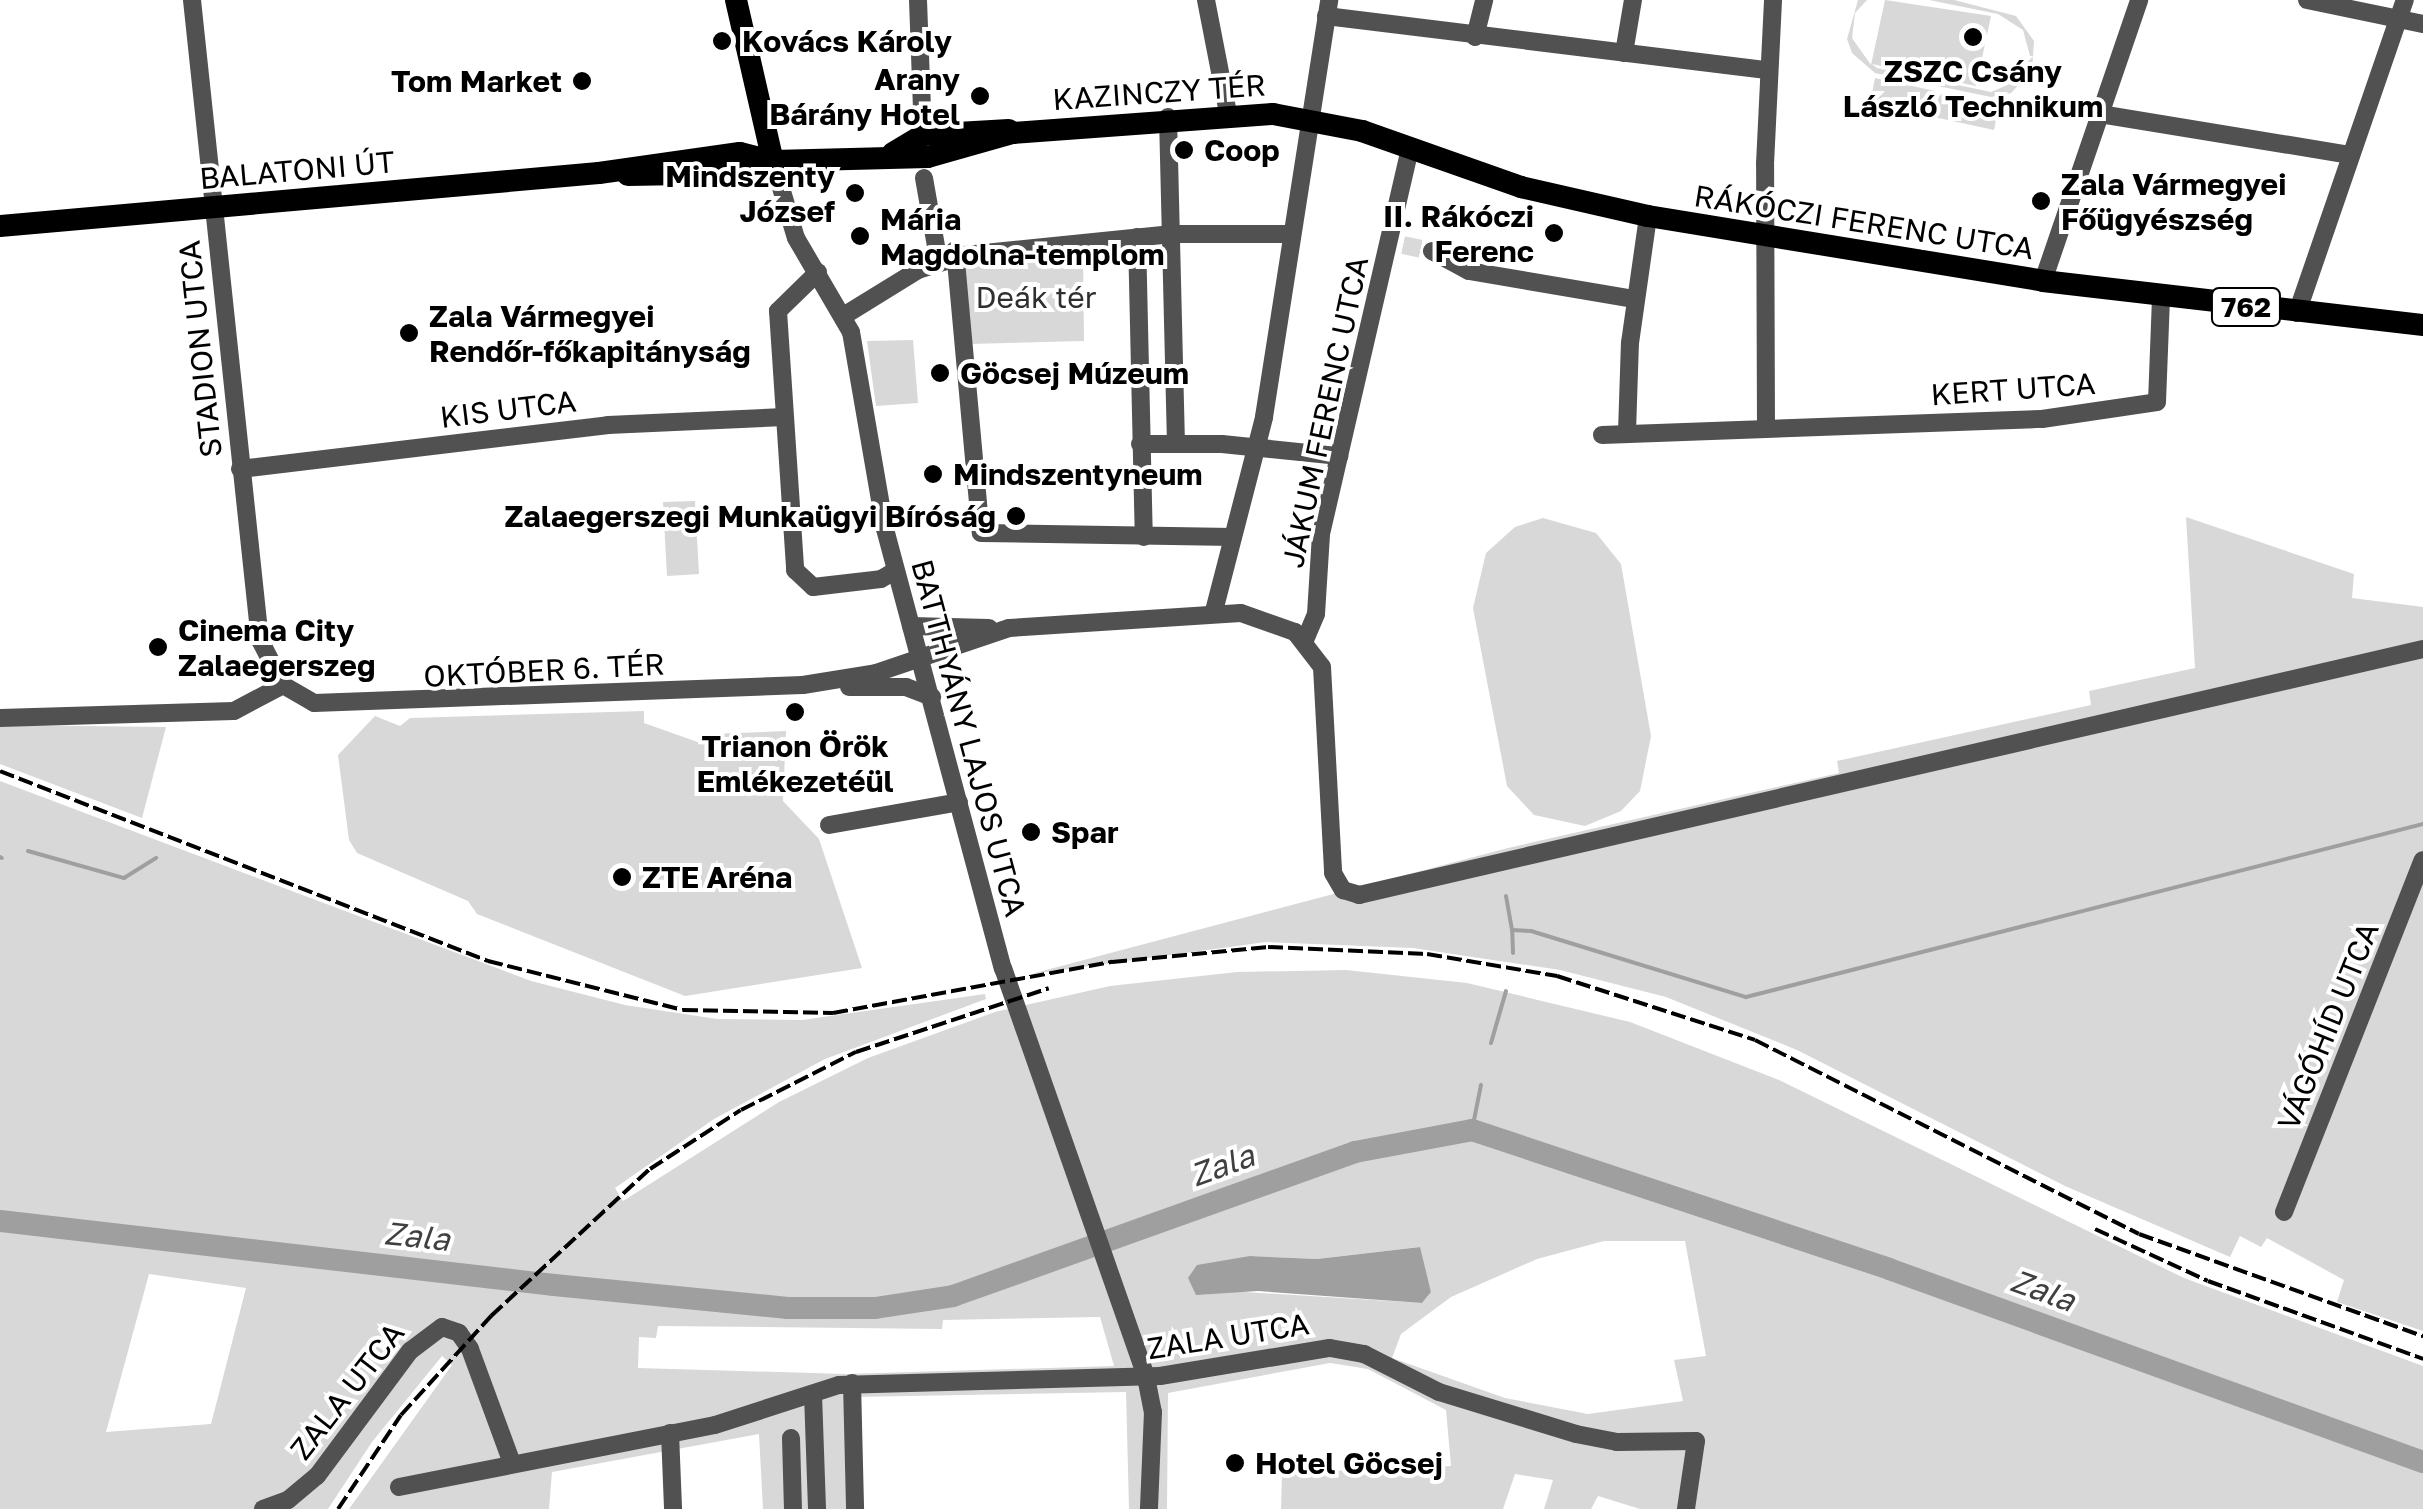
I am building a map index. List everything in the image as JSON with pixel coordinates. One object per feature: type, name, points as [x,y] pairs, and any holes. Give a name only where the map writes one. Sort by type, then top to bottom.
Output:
[{"type":"main road","points":[[736,0],[774,161]]},
{"type":"main road","name":"KAZINCZY TÉR","points":[[774,161],[952,153],[1013,133],[1168,116],[1228,113],[1308,118]]},
{"type":"main road","points":[[745,153],[762,114]]},
{"type":"main road","name":"RÁKÓCZI FERENC UTCA","points":[[1308,118],[1410,147],[1554,196],[1648,216],[2043,281],[2423,326]]},
{"type":"main road","name":"KAZINCZY TÉR","points":[[893,153],[923,135],[1004,128],[1013,133]]},
{"type":"main road","name":"BALATONI ÚT","points":[[0,226],[599,173],[745,153],[774,161]]},
{"type":"main road","name":"BALATONI ÚT","points":[[599,173],[742,173],[774,161]]},
{"type":"street","name":"STADION UTCA","points":[[192,0],[260,640],[284,685]]},
{"type":"street","points":[[918,0],[923,135]]},
{"type":"street","points":[[1206,0],[1228,113]]},
{"type":"street","points":[[1475,37],[1484,0]]},
{"type":"street","points":[[1624,53],[1633,0]]},
{"type":"street","points":[[1766,426],[1767,70],[1773,0]]},
{"type":"street","points":[[2043,281],[2139,0]]},
{"type":"street","points":[[2307,0],[2423,24]]},
{"type":"street","points":[[2297,313],[2406,0]]},
{"type":"street","points":[[1214,612],[1256,446],[1327,8],[1475,37],[1767,70]]},
{"type":"street","points":[[2100,114],[2352,154]]},
{"type":"street","points":[[1168,116],[1176,444]]},
{"type":"street","name":"JÁKUM FERENC UTCA","points":[[1305,640],[1316,614],[1321,534],[1396,243],[1410,147]]},
{"type":"street","name":"BATTHYÁNY LAJOS UTCA","points":[[774,161],[790,222],[845,314],[895,571],[1003,968],[1146,1377],[1153,1412],[1150,1509]]},
{"type":"street","points":[[924,178],[950,257],[982,533],[1233,537]]},
{"type":"street","points":[[1627,432],[1635,299],[1648,216]]},
{"type":"street","points":[[845,314],[950,257],[1137,236],[1292,234]]},
{"type":"street","points":[[1137,236],[1144,537]]},
{"type":"street","points":[[1432,251],[1469,271],[1635,299]]},
{"type":"street","points":[[818,272],[778,311],[798,578],[813,587],[881,580],[895,571]]},
{"type":"street","name":"KERT UTCA","points":[[1602,435],[1766,426],[2042,419],[2158,402],[2162,297]]},
{"type":"street","name":"KIS UTCA","points":[[240,469],[589,427],[784,416]]},
{"type":"street","points":[[1140,444],[1256,446],[1339,456]]},
{"type":"street","points":[[911,626],[1009,628],[1214,612],[1270,619],[1305,640],[1326,688],[1333,873],[1343,890],[1370,895],[2423,650]]},
{"type":"street","name":"OKTÓBER 6. TÉR","points":[[284,685],[314,703],[349,706],[804,684],[876,673],[1009,628]]},
{"type":"street","points":[[804,684],[906,686],[932,697]]},
{"type":"street","points":[[0,718],[234,711],[284,685]]},
{"type":"street","points":[[829,825],[959,802]]},
{"type":"street","name":"VÁGÓHÍD UTCA","points":[[2284,1212],[2423,860]]},
{"type":"street","name":"ZALA UTCA","points":[[262,1509],[288,1500],[317,1476],[410,1350],[436,1328],[454,1330],[470,1348],[512,1464]]},
{"type":"street","name":"ZALA UTCA","points":[[398,1487],[670,1434],[852,1384],[1146,1377],[1330,1348],[1364,1354],[1439,1392],[1576,1434],[1617,1442],[1696,1441],[1686,1509]]},
{"type":"street","points":[[852,1384],[855,1509]]},
{"type":"street","points":[[813,1394],[817,1509]]},
{"type":"street","points":[[670,1434],[672,1509]]},
{"type":"street","points":[[793,1509],[791,1442],[814,1440]]},
{"type":"green space","points":[[1858,0],[1867,0],[1855,13],[1852,38],[1871,65],[1885,0],[1991,16],[1976,86],[1872,64],[1877,68],[1991,92],[2019,80],[2030,56],[2023,30],[1998,14],[1929,0],[1954,0],[2016,16],[2034,41],[2032,71],[2011,93],[1991,97],[1875,73],[1852,53],[1847,39]]},
{"type":"green space","points":[[1875,78],[1935,91],[1929,116],[1870,103]]},
{"type":"green space","points":[[1940,92],[1999,105],[1994,130],[1934,117]]},
{"type":"green space","name":"Deák tér","points":[[1083,247],[1084,341],[968,344],[961,261]]},
{"type":"green space","points":[[913,340],[918,403],[876,406],[867,341]]},
{"type":"green space","points":[[695,501],[699,574],[667,576],[663,502]]},
{"type":"green space","points":[[2186,517],[2354,574],[2352,598],[2423,607],[2423,1331],[2337,1302],[2344,1280],[2267,1238],[2261,1247],[2240,1236],[2230,1257],[2065,1186],[1797,1050],[1666,997],[1560,970],[1413,948],[1266,942],[1031,974],[1508,848],[1839,773],[1837,761],[2091,705],[2089,691],[2195,668]]},
{"type":"green space","points":[[1543,518],[1596,533],[1621,564],[1651,736],[1640,791],[1621,811],[1585,826],[1534,815],[1507,786],[1473,608],[1486,553],[1515,527]]},
{"type":"green space","name":"ZTE Aréna","points":[[644,711],[644,723],[706,745],[711,734],[786,731],[783,801],[819,839],[862,968],[685,996],[477,914],[468,901],[357,853],[349,840],[338,755],[375,716],[400,726],[410,718]]},
{"type":"green space","points":[[0,725],[166,727],[142,818],[0,764]]},
{"type":"green space","points":[[0,781],[531,981],[625,1005],[717,1019],[802,1020],[985,994],[986,999],[825,1059],[714,1119],[615,1188],[623,1201],[779,1102],[868,1058],[995,1012],[1110,986],[1237,972],[1346,970],[1467,983],[1630,1022],[1779,1080],[2184,1278],[2423,1366],[2423,1509],[1640,1509],[1598,1496],[1591,1509],[1544,1509],[1553,1480],[1515,1474],[1503,1509],[1281,1509],[1282,1473],[1451,1466],[1446,1410],[1368,1369],[1330,1363],[1168,1393],[1167,1509],[1129,1509],[1126,1392],[855,1397],[857,1509],[763,1509],[759,1434],[552,1472],[549,1509],[349,1509],[452,1365],[442,1356],[372,1442],[328,1509],[0,1509]],"holes":[[[1604,1241],[1685,1241],[1706,1356],[1674,1360],[1683,1401],[1588,1414],[1505,1398],[1392,1358],[1401,1334],[1451,1297],[1537,1259]],[[1419,1247],[1431,1292],[1422,1303],[1214,1290],[1250,1256],[1317,1259]],[[149,1274],[246,1288],[211,1424],[106,1432]],[[1100,1317],[1114,1366],[846,1374],[638,1368],[639,1337],[656,1338],[658,1326],[942,1329],[943,1320]]]},
{"type":"shaded area","points":[[1420,1247],[1431,1292],[1422,1303],[1258,1291],[1196,1295],[1188,1278],[1197,1265],[1250,1256],[1317,1259]]},
{"type":"waterway","points":[[1513,953],[1512,930],[1531,931],[1746,997],[2423,824]]},
{"type":"waterway","points":[[28,851],[124,878],[156,858]]},
{"type":"waterway","points":[[1506,896],[1512,930]]},
{"type":"waterway","points":[[1491,1043],[1506,991]]},
{"type":"waterway","points":[[1472,1130],[1481,1085]]},
{"type":"waterway","name":"Zala","points":[[0,1221],[554,1285],[788,1308],[875,1308],[953,1296],[1355,1152],[1472,1130],[1889,1269],[2423,1462]]},
{"type":"tunnel","points":[[1403,245],[1432,251]]},
{"type":"railway","points":[[0,771],[488,961],[683,1010],[833,1013],[1112,962],[1268,947],[1427,954],[1557,976],[1755,1040],[2139,1234],[2423,1336]]},
{"type":"railway","points":[[338,1509],[401,1415],[491,1316],[650,1169],[741,1110],[856,1052],[1049,988]]},
{"type":"railway","points":[[2095,1229],[2208,1281],[2423,1359]]},
{"type":"place","name":"ZSZC Csány László Technikum","points":[[1973,37]]},
{"type":"place","name":"Kovács Károly","points":[[722,41]]},
{"type":"place","name":"Tom Market","points":[[582,81]]},
{"type":"place","name":"Arany Bárány Hotel","points":[[980,96]]},
{"type":"place","name":"Coop","points":[[1184,150]]},
{"type":"place","name":"Mindszenty József","points":[[855,193]]},
{"type":"place","name":"Zala Vármegyei Főügyészség","points":[[2041,201]]},
{"type":"place","name":"II. Rákóczi Ferenc","points":[[1554,233]]},
{"type":"place","name":"Mária Magdolna-templom","points":[[860,236]]},
{"type":"place","name":"Zala Vármegyei Rendőr-főkapitányság","points":[[409,333]]},
{"type":"place","name":"Göcsej Múzeum","points":[[940,373]]},
{"type":"place","name":"Mindszentyneum","points":[[933,474]]},
{"type":"place","name":"Zalaegerszegi Munkaügyi Bíróság","points":[[1016,516]]},
{"type":"place","name":"Cinema City Zalaegerszeg","points":[[158,647]]},
{"type":"place","name":"Trianon Örök Emlékezetéül","points":[[795,712]]},
{"type":"place","name":"Spar","points":[[1031,832]]},
{"type":"place","name":"ZTE Aréna","points":[[622,877]]},
{"type":"place","name":"Hotel Göcsej","points":[[1235,1463]]}]
